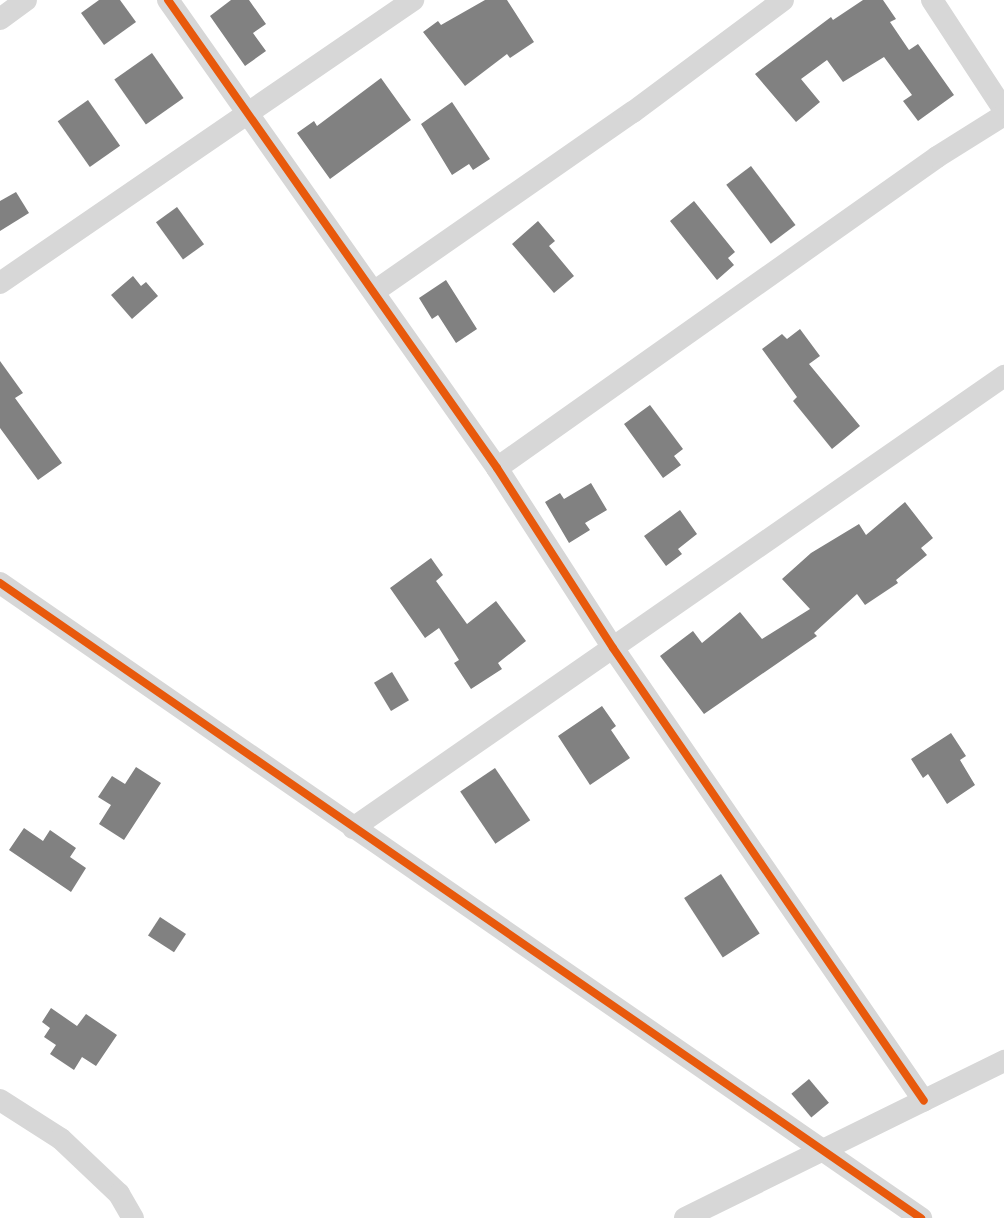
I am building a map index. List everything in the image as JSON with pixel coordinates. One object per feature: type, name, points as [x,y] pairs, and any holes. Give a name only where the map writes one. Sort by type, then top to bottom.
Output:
[{"type":"street","points":[[0,19],[26,0]]},
{"type":"street","points":[[168,0],[250,112],[497,468],[613,648],[924,1101]]},
{"type":"street","points":[[0,283],[413,0]]},
{"type":"street","points":[[375,291],[633,112],[783,0]]},
{"type":"street","points":[[497,468],[1004,112],[932,0]]},
{"type":"street","points":[[353,828],[1004,376]]},
{"type":"street","points":[[0,583],[921,1218]]},
{"type":"street","points":[[685,1218],[1004,1061]]},
{"type":"street","points":[[0,1100],[61,1139],[119,1194],[133,1218]]},
{"type":"building","points":[[99,0],[120,0],[136,22],[104,45],[81,13]]},
{"type":"building","points":[[231,0],[249,0],[266,24],[253,33],[266,51],[245,66],[210,16]]},
{"type":"building","points":[[485,0],[507,0],[534,42],[510,58],[507,54],[465,86],[423,32],[438,21],[441,25]]},
{"type":"building","points":[[863,0],[883,0],[896,19],[890,22],[909,50],[918,44],[954,95],[918,121],[903,101],[912,95],[884,57],[843,82],[827,60],[801,79],[820,102],[796,122],[755,74],[831,17],[833,20]]},
{"type":"building","points":[[152,53],[184,98],[146,124],[114,79]]},
{"type":"building","points":[[381,78],[411,120],[330,179],[297,133],[314,121],[317,126]]},
{"type":"building","points":[[88,100],[120,146],[90,167],[58,121]]},
{"type":"building","points":[[452,102],[490,159],[473,170],[469,164],[452,175],[421,124]]},
{"type":"building","points":[[751,166],[796,225],[771,244],[726,185]]},
{"type":"building","points":[[16,192],[29,213],[0,231],[0,201]]},
{"type":"building","points":[[694,201],[735,252],[728,258],[734,265],[717,280],[670,221]]},
{"type":"building","points":[[177,207],[204,244],[183,259],[156,222]]},
{"type":"building","points":[[538,221],[555,241],[549,246],[574,276],[554,293],[512,244]]},
{"type":"building","points":[[133,276],[141,286],[146,282],[158,296],[132,319],[111,295]]},
{"type":"building","points":[[446,280],[477,329],[456,343],[438,315],[432,319],[419,298]]},
{"type":"building","points":[[800,329],[820,356],[809,364],[860,426],[832,449],[793,401],[797,397],[762,349],[782,334],[787,339]]},
{"type":"building","points":[[0,361],[23,393],[15,398],[62,463],[38,480],[0,428]]},
{"type":"building","points":[[650,405],[683,449],[674,456],[681,465],[663,478],[624,424]]},
{"type":"building","points":[[591,483],[607,510],[585,523],[590,530],[569,543],[545,502],[560,493],[564,499]]},
{"type":"building","points":[[905,502],[933,538],[921,548],[927,555],[896,580],[898,583],[865,605],[857,594],[814,633],[817,636],[704,714],[660,656],[693,631],[702,643],[740,612],[762,639],[810,609],[782,579],[811,553],[859,524],[866,535]]},
{"type":"building","points":[[680,510],[697,534],[678,549],[682,554],[666,566],[644,536]]},
{"type":"building","points":[[431,558],[443,575],[436,581],[467,624],[496,601],[526,641],[498,663],[502,669],[471,689],[454,663],[459,660],[439,628],[425,638],[390,588]]},
{"type":"building","points":[[392,672],[409,700],[391,711],[374,683]]},
{"type":"building","points":[[602,706],[616,726],[611,730],[630,758],[590,785],[558,736]]},
{"type":"building","points":[[951,733],[966,756],[960,760],[975,785],[947,804],[928,774],[923,778],[911,759]]},
{"type":"building","points":[[136,767],[161,783],[124,840],[99,824],[111,805],[98,797],[112,776],[125,784]]},
{"type":"building","points":[[495,768],[530,820],[495,844],[460,791]]},
{"type":"building","points":[[24,828],[43,841],[50,830],[76,848],[70,857],[86,868],[71,892],[9,850]]},
{"type":"building","points":[[721,874],[760,934],[723,958],[684,898]]},
{"type":"building","points":[[160,917],[186,934],[174,952],[148,935]]},
{"type":"building","points":[[51,1008],[77,1026],[86,1014],[117,1035],[96,1066],[82,1057],[74,1070],[50,1054],[56,1045],[44,1037],[50,1028],[42,1022]]},
{"type":"building","points":[[809,1079],[829,1103],[811,1118],[791,1094]]},
{"type":"cycle path","points":[[168,0],[497,468],[613,648],[924,1101]]},
{"type":"cycle path","points":[[0,583],[921,1218]]}]
